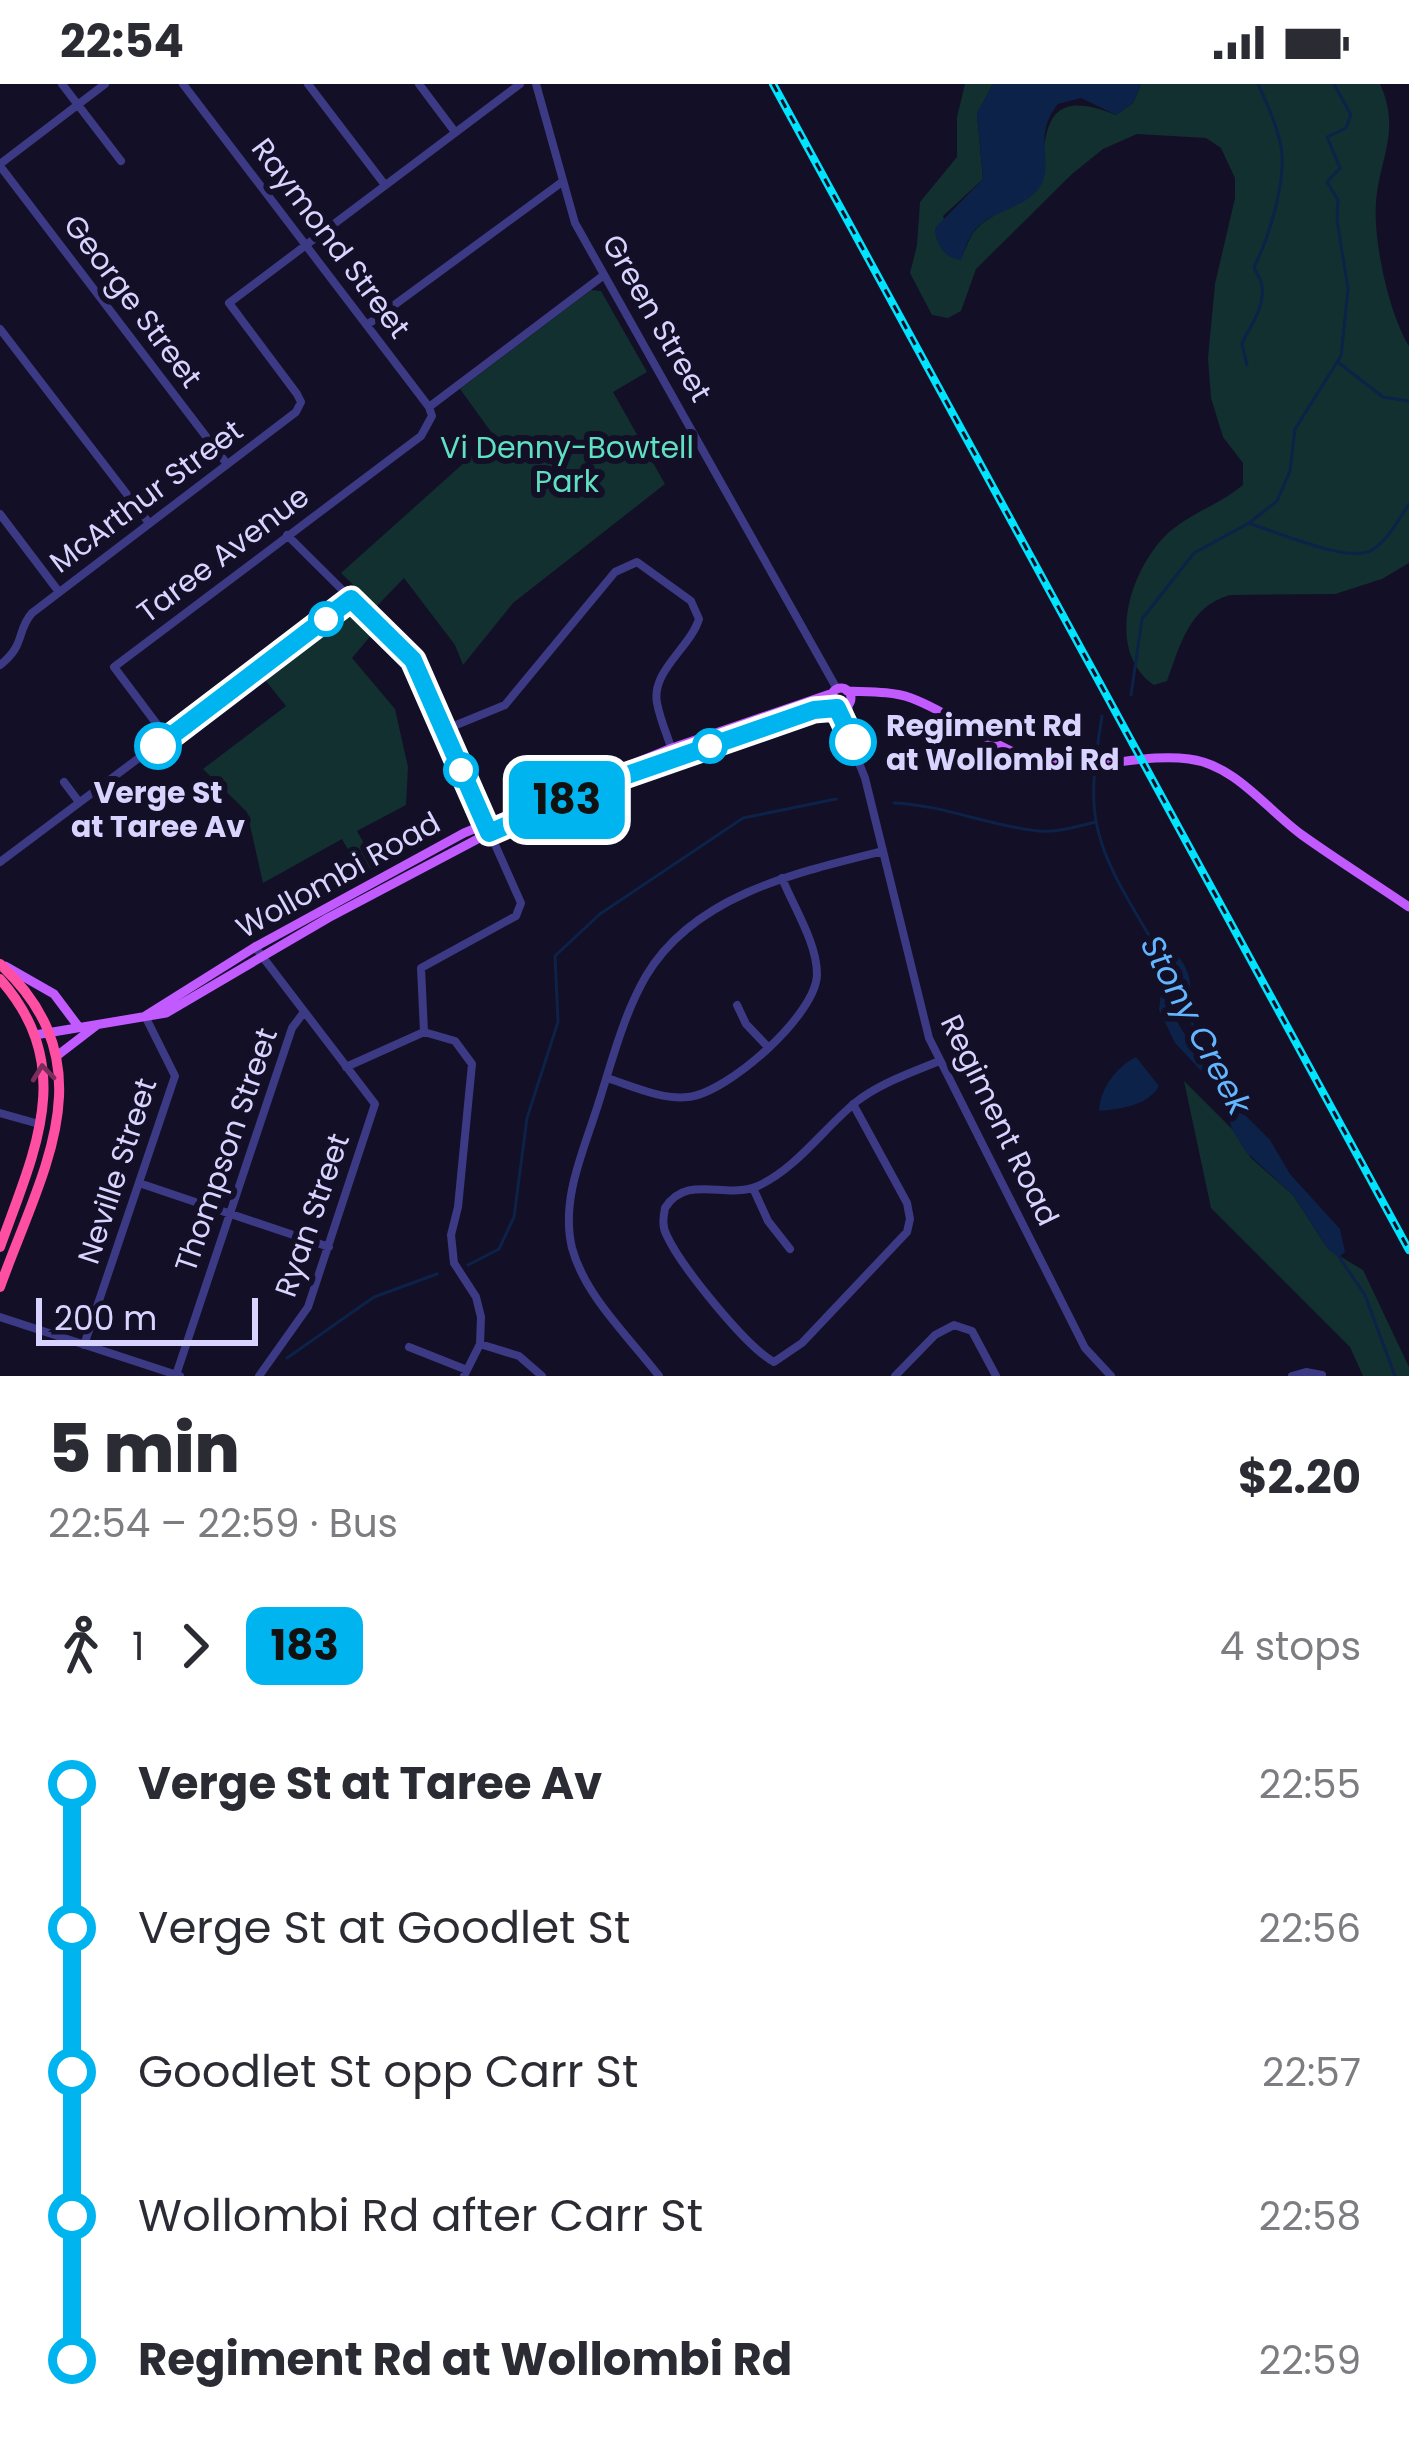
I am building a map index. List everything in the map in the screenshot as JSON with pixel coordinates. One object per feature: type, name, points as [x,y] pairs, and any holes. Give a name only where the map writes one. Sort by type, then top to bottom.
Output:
[{"type":"highway","points":[[0,964],[28,993],[51,1031],[61,1092],[57,1119],[0,1286]]},
{"type":"highway","points":[[0,979],[35,1035],[46,1089],[41,1125],[0,1247]]},
{"type":"main road","name":"Wollombi Road","points":[[35,1035],[145,1016],[487,828],[674,753],[869,692],[912,698],[1014,753],[1073,767],[1189,759],[1222,770],[1306,838],[1409,907]]},
{"type":"main road","points":[[0,964],[54,994],[78,1026]]},
{"type":"main road","points":[[58,1054],[101,1022]]},
{"type":"street","points":[[62,84],[121,161]]},
{"type":"street","points":[[0,165],[105,84]]},
{"type":"street","name":"Raymond Street","points":[[183,84],[429,407]]},
{"type":"street","points":[[308,84],[385,185]]},
{"type":"street","points":[[419,84],[455,132]]},
{"type":"street","points":[[306,245],[520,84]]},
{"type":"street","name":"Green Street","points":[[536,84],[569,210],[841,699]]},
{"type":"street","name":"George Street","points":[[0,165],[227,464]]},
{"type":"street","points":[[367,325],[562,182]]},
{"type":"street","name":"McArthur Street","points":[[0,665],[19,647],[26,620],[296,412],[301,402],[297,394],[230,303],[306,245]]},
{"type":"street","points":[[429,407],[604,274]]},
{"type":"street","points":[[0,329],[149,523]]},
{"type":"street","name":"Taree Avenue","points":[[168,739],[114,667],[421,436],[430,424],[429,407]]},
{"type":"street","points":[[0,514],[59,592]]},
{"type":"street","points":[[287,535],[413,660],[521,908],[516,916],[422,968],[424,1032]]},
{"type":"street","points":[[444,730],[506,706],[615,572],[637,562],[691,601],[699,619],[658,682],[656,700],[674,753]]},
{"type":"street","points":[[0,862],[351,599]]},
{"type":"street","name":"Regiment Road","points":[[841,699],[918,1002],[939,1061],[1085,1348],[1111,1376]]},
{"type":"street","points":[[64,782],[79,802]]},
{"type":"street","points":[[659,1376],[595,1294],[571,1244],[572,1189],[634,999],[662,953],[709,914],[782,878],[883,851]]},
{"type":"street","points":[[607,1078],[655,1093],[688,1097],[731,1079],[809,1002],[817,969],[782,878]]},
{"type":"street","points":[[258,952],[346,1067],[424,1032],[455,1041],[472,1064],[451,1241],[454,1263],[480,1310],[480,1344],[466,1373],[409,1348]]},
{"type":"street","points":[[737,1005],[746,1024],[767,1046]]},
{"type":"street","name":"Thompson Street","points":[[178,1376],[292,1028],[304,1012]]},
{"type":"street","name":"Neville Street","points":[[84,1345],[175,1072],[145,1016]]},
{"type":"street","points":[[854,1104],[907,1203],[908,1232],[802,1343],[774,1362],[761,1355],[729,1320],[664,1233],[663,1214],[680,1192],[692,1188],[753,1188],[784,1169],[854,1104],[895,1079],[939,1061]]},
{"type":"street","name":"Ryan Street","points":[[259,1376],[306,1312],[375,1107],[346,1067]]},
{"type":"street","points":[[0,1113],[41,1125]]},
{"type":"street","points":[[139,1183],[329,1246]]},
{"type":"street","points":[[753,1188],[790,1250]]},
{"type":"street","points":[[0,1317],[178,1376]]},
{"type":"street","points":[[895,1376],[935,1336],[954,1325],[972,1331],[996,1376]]},
{"type":"street","points":[[480,1344],[519,1356],[542,1376]]},
{"type":"street","points":[[1292,1376],[1322,1375]]},
{"type":"green space","points":[[965,84],[993,84],[977,114],[983,179],[943,216],[960,260],[979,226],[1039,187],[1047,133],[1060,110],[1091,107],[1116,115],[1133,103],[1141,84],[1380,84],[1389,130],[1376,202],[1377,236],[1389,297],[1409,346],[1409,563],[1382,579],[1335,594],[1230,595],[1216,600],[1188,629],[1167,681],[1154,685],[1139,670],[1126,633],[1141,570],[1173,529],[1243,485],[1243,463],[1223,437],[1211,398],[1208,358],[1215,284],[1235,198],[1235,178],[1221,148],[1206,138],[1137,134],[1103,149],[976,269],[961,311],[948,318],[932,315],[910,273],[920,202],[957,157],[957,117]]},
{"type":"green space","name":"Vi Denny-Bowtell Park","points":[[591,290],[601,291],[647,372],[613,392],[665,484],[513,603],[463,665],[455,645],[404,578],[376,607],[341,573],[494,436],[460,389]]},
{"type":"green space","points":[[349,615],[373,633],[352,658],[395,709],[408,767],[406,805],[357,831],[376,865],[362,874],[342,839],[263,883],[247,812],[203,769],[286,706],[265,680]]},
{"type":"green space","points":[[1184,1081],[1232,1129],[1251,1158],[1293,1195],[1328,1249],[1363,1270],[1409,1376],[1363,1376],[1350,1347],[1211,1208]]},
{"type":"water","points":[[993,84],[1141,84],[1133,103],[1116,115],[1081,98],[1058,104],[1046,126],[1041,185],[1026,200],[979,226],[961,260],[942,249],[935,228],[983,179],[977,113]]},
{"type":"water","points":[[1151,939],[1169,948],[1187,970],[1190,1000],[1175,1017],[1182,1031],[1213,1052],[1227,1075],[1234,1104],[1270,1140],[1290,1174],[1340,1229],[1345,1252],[1339,1257],[1328,1249],[1293,1195],[1246,1152],[1232,1129],[1221,1092],[1175,1043],[1159,1010],[1163,972]]},
{"type":"water","points":[[1136,1057],[1159,1086],[1141,1102],[1099,1111],[1110,1080]]},
{"type":"waterway","points":[[1247,365],[1242,344],[1262,294],[1254,267],[1275,208],[1282,160],[1277,131],[1258,84]]},
{"type":"waterway","points":[[1131,695],[1142,619],[1194,553],[1249,523],[1277,501],[1290,471],[1295,429],[1341,356],[1348,289],[1338,200],[1327,182],[1340,168],[1327,137],[1346,128],[1351,115],[1334,84]]},
{"type":"waterway","points":[[1339,363],[1383,397],[1409,401]]},
{"type":"waterway","points":[[1250,524],[1330,550],[1361,553],[1383,541],[1409,504]]},
{"type":"waterway","name":"Stony Creek","points":[[1102,716],[1094,782],[1096,821],[1112,868],[1153,942]]},
{"type":"waterway","points":[[468,1265],[499,1249],[514,1217],[527,1118],[558,1022],[555,956],[600,914],[743,818],[836,799]]},
{"type":"waterway","points":[[894,803],[1038,831],[1096,822]]},
{"type":"waterway","name":"Stony Creek","points":[[1185,1004],[1203,1051]]},
{"type":"waterway","name":"Stony Creek","points":[[1337,1254],[1365,1295],[1395,1376]]},
{"type":"waterway","points":[[287,1358],[374,1297],[437,1274]]},
{"type":"railway","points":[[773,84],[1409,1250]]},
{"type":"bus line","name":"183","points":[[158,746],[351,599],[418,668],[489,833],[610,781],[814,710],[837,708],[853,742]]},
{"type":"place","name":"Regiment Rd at Wollombi Rd","points":[[853,742]]},
{"type":"place","name":"Verge St at Taree Av","points":[[158,746]]}]
